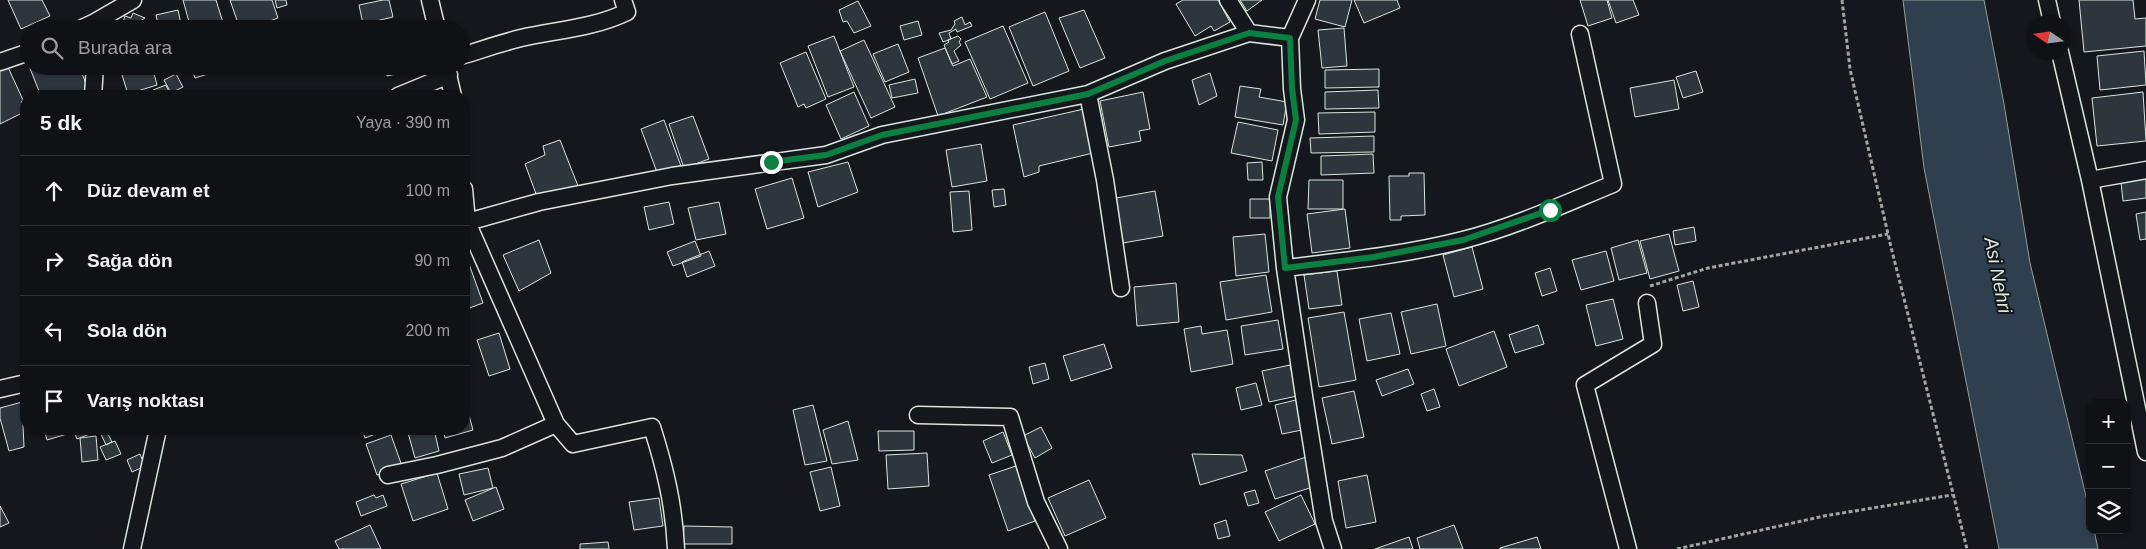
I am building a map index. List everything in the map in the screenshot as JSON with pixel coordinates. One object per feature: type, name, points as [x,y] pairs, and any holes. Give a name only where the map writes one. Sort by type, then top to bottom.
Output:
[{"type":"street","points":[[100,20],[132,0]]},
{"type":"street","points":[[430,0],[435,20]]},
{"type":"street","points":[[470,53],[520,38],[570,29],[613,18],[627,12],[623,0]]},
{"type":"street","points":[[1228,0],[1249,33]]},
{"type":"street","points":[[1307,0],[1290,38],[1292,89],[1296,120],[1278,197],[1285,268],[1324,521],[1333,549]]},
{"type":"street","points":[[2047,0],[2050,15]]},
{"type":"street","points":[[470,222],[540,202],[672,176],[826,155],[882,135],[1088,94],[1165,61],[1249,33],[1290,38]]},
{"type":"street","points":[[1285,268],[1374,257],[1463,240],[1550,210],[1613,184],[1580,34]]},
{"type":"street","points":[[0,62],[20,55]]},
{"type":"street","points":[[2062,60],[2090,180],[2146,452]]},
{"type":"street","points":[[94,90],[95,75]]},
{"type":"street","points":[[410,90],[439,75]]},
{"type":"street","points":[[448,75],[452,90]]},
{"type":"street","points":[[1088,94],[1105,180],[1121,288]]},
{"type":"street","points":[[2090,180],[2146,170]]},
{"type":"street","points":[[470,232],[556,424],[573,444],[652,427],[666,472],[675,520],[676,549]]},
{"type":"street","points":[[1628,549],[1585,385],[1653,344],[1647,303]]},
{"type":"street","points":[[0,388],[20,384]]},
{"type":"street","points":[[918,415],[1010,417],[1036,502],[1059,549]]},
{"type":"street","points":[[388,476],[502,448],[556,424]]},
{"type":"street","points":[[132,549],[157,435]]},
{"type":"path","points":[[1842,0],[1850,69],[1888,234],[1967,549]]},
{"type":"path","points":[[1647,303],[1643,288],[1708,268],[1888,234]]},
{"type":"path","points":[[1677,549],[1824,516],[1952,495]]},
{"type":"water","name":"Asi Nehri","points":[[1903,0],[1984,0],[2004,104],[2030,263],[2086,496],[2086,534],[2095,534],[2098,549],[1999,549],[1924,168]]},
{"type":"building","points":[[8,0],[42,0],[50,16],[41,20],[20,20],[20,27]]},
{"type":"building","points":[[183,0],[216,0],[222,20],[189,20]]},
{"type":"building","points":[[230,0],[272,0],[278,18],[272,20],[237,20]]},
{"type":"building","points":[[275,0],[286,0],[287,5],[277,8]]},
{"type":"building","points":[[389,0],[393,17],[380,20],[362,20],[359,5]]},
{"type":"building","points":[[1183,0],[1218,0],[1230,22],[1214,31],[1211,26],[1195,36],[1176,4]]},
{"type":"building","points":[[1240,0],[1262,0],[1247,11]]},
{"type":"building","points":[[1320,0],[1352,0],[1345,27],[1315,19]]},
{"type":"building","points":[[1354,0],[1397,0],[1400,8],[1364,23]]},
{"type":"building","points":[[1580,0],[1607,0],[1612,18],[1588,26]]},
{"type":"building","points":[[1608,0],[1633,0],[1639,15],[1616,23]]},
{"type":"building","points":[[2079,0],[2133,0],[2135,19],[2146,18],[2146,46],[2084,52]]},
{"type":"building","points":[[858,1],[871,26],[854,33],[847,21],[843,22],[839,10]]},
{"type":"building","points":[[178,10],[180,20],[157,20],[156,15]]},
{"type":"building","points":[[1084,10],[1105,58],[1080,68],[1059,18]]},
{"type":"building","points":[[1045,12],[1069,71],[1033,86],[1009,27]]},
{"type":"building","points":[[133,13],[145,18],[142,20],[124,20],[125,16],[131,18]]},
{"type":"building","points":[[962,17],[965,25],[970,22],[972,26],[957,32],[956,29],[949,33],[951,39],[943,42],[939,33],[951,30],[955,24],[954,21]]},
{"type":"building","points":[[918,21],[922,35],[904,40],[900,26]]},
{"type":"building","points":[[1003,26],[1028,83],[990,99],[965,42]]},
{"type":"building","points":[[1344,28],[1347,66],[1322,68],[1318,30]]},
{"type":"building","points":[[834,36],[854,87],[828,97],[808,46]]},
{"type":"building","points":[[958,36],[961,39],[959,42],[961,45],[954,51],[959,61],[952,64],[944,45],[949,42],[948,40]]},
{"type":"building","points":[[864,40],[895,107],[871,118],[840,51]]},
{"type":"building","points":[[898,44],[909,72],[885,82],[873,54]]},
{"type":"building","points":[[945,48],[953,66],[970,59],[987,97],[938,116],[918,58]]},
{"type":"building","points":[[2144,51],[2146,85],[2100,90],[2097,56]]},
{"type":"building","points":[[806,52],[826,99],[806,108],[804,104],[798,107],[780,63]]},
{"type":"building","points":[[7,65],[20,93],[20,114],[0,124],[0,69]]},
{"type":"building","points":[[1379,69],[1379,87],[1325,88],[1325,70]]},
{"type":"building","points":[[1696,71],[1703,92],[1683,98],[1676,77]]},
{"type":"building","points":[[1210,73],[1217,96],[1199,105],[1192,80]]},
{"type":"building","points":[[33,75],[83,75],[89,90],[39,90]]},
{"type":"building","points":[[122,75],[154,75],[157,85],[141,90],[127,90]]},
{"type":"building","points":[[177,75],[183,87],[177,90],[169,90],[164,80]]},
{"type":"building","points":[[194,75],[205,75],[195,78]]},
{"type":"building","points":[[915,79],[918,93],[892,98],[889,85]]},
{"type":"building","points":[[1674,80],[1679,109],[1635,117],[1630,88]]},
{"type":"building","points":[[166,85],[168,90],[153,90]]},
{"type":"building","points":[[1240,86],[1261,89],[1259,97],[1287,102],[1283,125],[1235,117]]},
{"type":"building","points":[[1378,90],[1379,108],[1325,109],[1325,92]]},
{"type":"building","points":[[854,92],[869,126],[841,139],[826,105]]},
{"type":"building","points":[[1143,92],[1150,129],[1139,131],[1141,141],[1109,147],[1100,101]]},
{"type":"building","points":[[2143,92],[2146,141],[2097,146],[2092,98]]},
{"type":"building","points":[[1084,109],[1093,153],[1039,166],[1039,172],[1024,177],[1013,125]]},
{"type":"building","points":[[1375,112],[1375,132],[1319,134],[1318,113]]},
{"type":"building","points":[[693,116],[709,159],[684,168],[669,124]]},
{"type":"building","points":[[664,120],[681,166],[658,175],[641,129]]},
{"type":"building","points":[[1238,122],[1278,130],[1272,161],[1231,153]]},
{"type":"building","points":[[1374,136],[1374,152],[1311,153],[1310,138]]},
{"type":"building","points":[[560,140],[578,186],[539,202],[525,164],[545,155],[543,146]]},
{"type":"building","points":[[981,144],[987,181],[952,187],[946,150]]},
{"type":"building","points":[[1373,154],[1374,173],[1321,175],[1321,156]]},
{"type":"building","points":[[848,162],[858,192],[818,207],[808,172]]},
{"type":"building","points":[[1262,162],[1263,180],[1248,180],[1247,163]]},
{"type":"building","points":[[2146,169],[2146,198],[2123,201],[2120,173]]},
{"type":"building","points":[[1409,173],[1424,173],[1425,215],[1401,216],[1401,220],[1390,220],[1389,176],[1409,176]]},
{"type":"building","points":[[792,178],[804,218],[767,229],[755,189]]},
{"type":"building","points":[[1309,180],[1343,180],[1343,209],[1308,209]]},
{"type":"building","points":[[1004,189],[1006,205],[994,207],[992,190]]},
{"type":"building","points":[[969,191],[972,230],[953,232],[950,192]]},
{"type":"building","points":[[1155,191],[1163,236],[1123,243],[1116,198]]},
{"type":"building","points":[[1250,199],[1270,199],[1270,218],[1250,218]]},
{"type":"building","points":[[669,202],[674,224],[649,230],[644,207]]},
{"type":"building","points":[[719,202],[726,234],[696,240],[688,208]]},
{"type":"building","points":[[1345,209],[1350,248],[1312,253],[1307,214]]},
{"type":"building","points":[[2146,212],[2146,239],[2140,240],[2136,214]]},
{"type":"building","points":[[1694,227],[1696,241],[1675,245],[1673,231]]},
{"type":"building","points":[[1265,234],[1269,272],[1236,276],[1233,237]]},
{"type":"building","points":[[1669,234],[1679,271],[1650,279],[1640,241]]},
{"type":"building","points":[[539,240],[551,273],[519,291],[503,255]]},
{"type":"building","points":[[1638,240],[1647,273],[1619,280],[1611,248]]},
{"type":"building","points":[[695,241],[701,256],[673,266],[667,252]]},
{"type":"building","points":[[1472,247],[1483,289],[1454,297],[1443,255]]},
{"type":"building","points":[[709,251],[715,266],[687,277],[682,262]]},
{"type":"building","points":[[1606,251],[1614,281],[1581,290],[1572,260]]},
{"type":"building","points":[[470,267],[483,303],[470,308]]},
{"type":"building","points":[[1550,268],[1557,291],[1542,296],[1535,273]]},
{"type":"building","points":[[1337,271],[1342,305],[1309,309],[1304,275]]},
{"type":"building","points":[[1266,275],[1272,312],[1226,320],[1220,282]]},
{"type":"building","points":[[1693,281],[1699,307],[1683,311],[1677,285]]},
{"type":"building","points":[[1176,283],[1179,322],[1137,326],[1134,287]]},
{"type":"building","points":[[1613,299],[1623,339],[1596,346],[1586,305]]},
{"type":"building","points":[[1437,304],[1446,346],[1411,354],[1401,312]]},
{"type":"building","points":[[1344,312],[1356,380],[1319,387],[1308,318]]},
{"type":"building","points":[[1391,313],[1400,354],[1367,361],[1359,319]]},
{"type":"building","points":[[1278,320],[1283,349],[1245,355],[1241,326]]},
{"type":"building","points":[[1538,325],[1544,344],[1515,353],[1509,335]]},
{"type":"building","points":[[1201,326],[1202,334],[1227,330],[1233,364],[1191,372],[1184,329]]},
{"type":"building","points":[[1494,331],[1507,367],[1459,386],[1446,349]]},
{"type":"building","points":[[499,333],[510,369],[489,376],[477,340]]},
{"type":"building","points":[[1104,344],[1112,368],[1071,381],[1063,356]]},
{"type":"building","points":[[1045,363],[1049,379],[1033,384],[1029,367]]},
{"type":"building","points":[[1290,365],[1297,396],[1269,402],[1262,371]]},
{"type":"building","points":[[1408,369],[1414,384],[1382,396],[1376,380]]},
{"type":"building","points":[[1256,383],[1262,405],[1241,410],[1236,388]]},
{"type":"building","points":[[1434,389],[1440,407],[1427,411],[1421,394]]},
{"type":"building","points":[[1354,391],[1364,437],[1332,444],[1322,398]]},
{"type":"building","points":[[1300,399],[1307,429],[1282,434],[1275,405]]},
{"type":"building","points":[[20,403],[20,435],[23,435],[24,447],[9,451],[0,418],[0,408]]},
{"type":"building","points":[[813,405],[827,461],[805,465],[793,410]]},
{"type":"building","points":[[470,419],[473,430],[470,431]]},
{"type":"building","points":[[848,421],[858,460],[832,464],[823,430]]},
{"type":"building","points":[[1041,427],[1052,448],[1035,458],[1023,436]]},
{"type":"building","points":[[878,431],[914,431],[914,450],[879,451]]},
{"type":"building","points":[[1003,432],[1012,455],[992,463],[983,441]]},
{"type":"building","points":[[46,435],[64,435],[47,440]]},
{"type":"building","points":[[75,435],[87,435],[77,439]]},
{"type":"building","points":[[101,435],[108,435],[112,442],[106,445]]},
{"type":"building","points":[[391,435],[402,466],[377,475],[366,444]]},
{"type":"building","points":[[409,435],[435,435],[439,451],[415,458]]},
{"type":"building","points":[[444,435],[456,435],[445,438]]},
{"type":"building","points":[[96,436],[98,460],[82,462],[80,438]]},
{"type":"building","points":[[115,441],[121,454],[106,460],[100,447]]},
{"type":"building","points":[[927,453],[929,486],[888,489],[886,455]]},
{"type":"building","points":[[140,454],[145,466],[132,472],[127,460]]},
{"type":"building","points":[[1192,454],[1242,455],[1247,471],[1200,485]]},
{"type":"building","points":[[1306,457],[1316,486],[1275,499],[1265,471]]},
{"type":"building","points":[[1016,466],[1035,521],[1008,531],[989,475]]},
{"type":"building","points":[[831,467],[840,506],[820,511],[810,472]]},
{"type":"building","points":[[488,468],[493,488],[464,495],[459,474]]},
{"type":"building","points":[[437,473],[448,509],[413,521],[401,484]]},
{"type":"building","points":[[1367,475],[1376,522],[1346,528],[1338,481]]},
{"type":"building","points":[[1089,480],[1106,518],[1065,536],[1048,498]]},
{"type":"building","points":[[496,487],[504,509],[473,521],[465,500]]},
{"type":"building","points":[[1255,490],[1259,503],[1248,506],[1244,493]]},
{"type":"building","points":[[374,495],[376,498],[383,495],[387,506],[361,516],[356,502]]},
{"type":"building","points":[[1301,495],[1315,524],[1279,541],[1265,512]]},
{"type":"building","points":[[659,498],[663,526],[634,530],[629,502]]},
{"type":"building","points":[[0,506],[9,523],[0,527]]},
{"type":"building","points":[[1226,520],[1230,536],[1218,539],[1214,524]]},
{"type":"building","points":[[370,525],[381,549],[339,549],[335,541]]},
{"type":"building","points":[[1454,525],[1463,549],[1420,549],[1417,538]]},
{"type":"building","points":[[684,526],[732,527],[732,544],[683,544]]},
{"type":"building","points":[[1409,537],[1413,549],[1375,549]]},
{"type":"building","points":[[1537,537],[1541,549],[1500,549],[1500,548]]},
{"type":"building","points":[[608,542],[609,549],[580,549],[580,544]]},
{"type":"route","points":[[771,162],[826,155],[882,135],[1088,94],[1165,61],[1249,33],[1290,38],[1292,89],[1296,120],[1278,197],[1285,268],[1374,257],[1463,240],[1550,210]]}]
